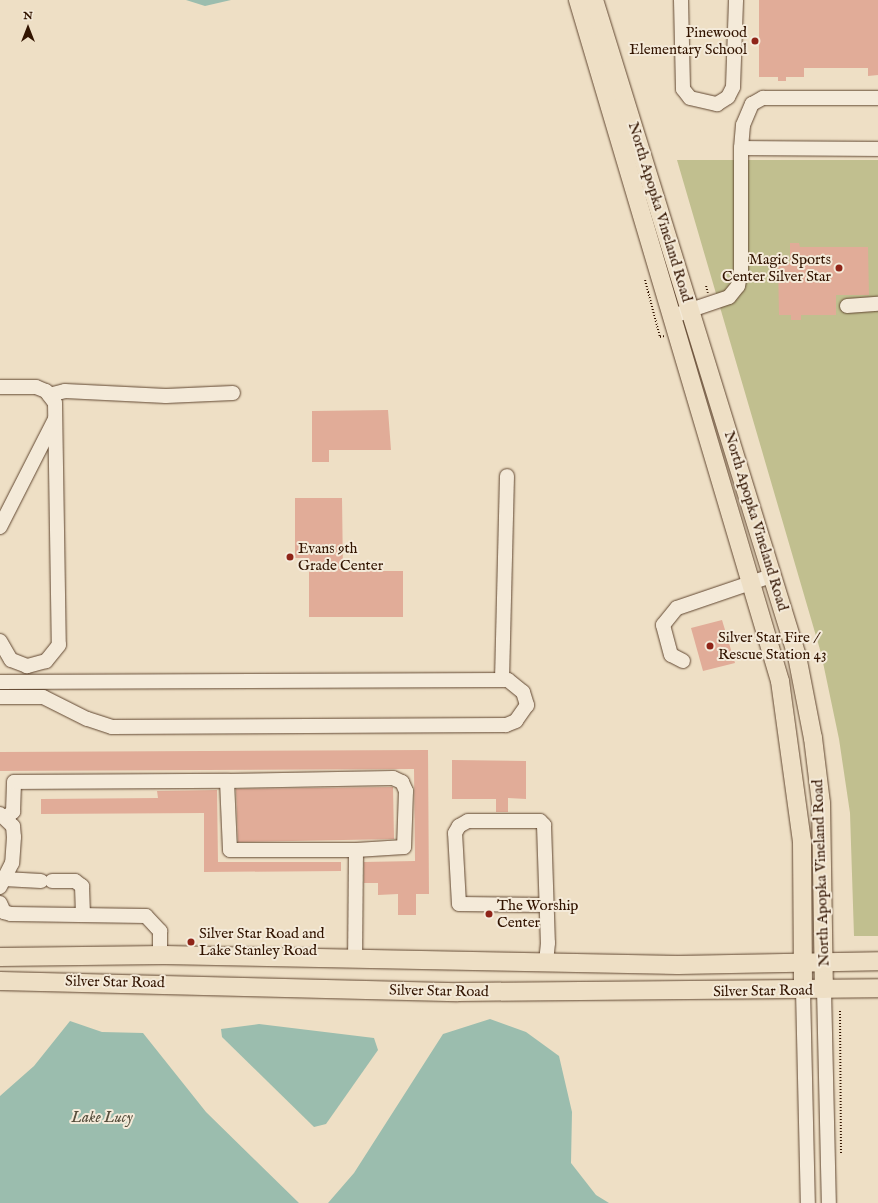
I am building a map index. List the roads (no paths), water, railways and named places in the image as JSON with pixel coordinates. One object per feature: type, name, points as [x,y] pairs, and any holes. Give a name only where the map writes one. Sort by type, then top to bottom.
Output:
[{"type":"main road","name":"North Apopka Vineland Road","points":[[578,0],[753,582],[780,681],[794,765],[802,841],[803,990]]},
{"type":"main road","name":"North Apopka Vineland Road","points":[[594,0],[774,575],[797,656],[813,738],[821,803],[824,989]]},
{"type":"main road","name":"Silver Star Road","points":[[0,957],[160,954],[546,964],[824,963],[878,961]]},
{"type":"main road","name":"Silver Star Road","points":[[0,981],[458,992],[803,990],[878,988]]},
{"type":"street","points":[[681,0],[683,90],[690,98],[717,104],[728,97],[733,87],[736,0]]},
{"type":"street","points":[[673,316],[729,297],[738,286],[741,270],[741,148],[747,113],[752,104],[763,98],[878,98]]},
{"type":"street","points":[[741,148],[878,150]]},
{"type":"street","points":[[847,306],[878,304]]},
{"type":"street","points":[[0,387],[36,387],[49,395],[57,415],[59,645],[46,661],[26,666],[11,660],[0,641]]},
{"type":"street","points":[[49,395],[65,392],[166,396],[233,393]]},
{"type":"street","points":[[0,527],[57,415]]},
{"type":"street","points":[[502,680],[507,476]]},
{"type":"street","points":[[683,661],[671,655],[663,625],[677,608],[774,575]]},
{"type":"street","points":[[0,682],[502,680],[517,686],[527,705],[516,721],[506,725],[112,727],[87,719],[43,697],[0,697]]},
{"type":"street","points":[[83,914],[82,886],[74,881],[2,883],[12,863],[14,837],[12,826],[3,815],[13,812],[14,782],[227,781],[393,778],[402,782],[406,791],[404,847],[356,850],[230,850],[227,781]]},
{"type":"street","points":[[546,905],[459,904],[455,833],[459,826],[468,821],[540,821],[544,825],[546,905],[546,964]]},
{"type":"street","points":[[354,959],[356,850]]},
{"type":"street","points":[[0,903],[4,912],[11,914],[146,916],[160,932],[160,954]]},
{"type":"street","name":"North Apopka Vineland Road","points":[[824,989],[829,1203]]},
{"type":"street","name":"North Apopka Vineland Road","points":[[803,990],[808,1203]]},
{"type":"water","points":[[186,0],[231,0],[205,6]]},
{"type":"water","points":[[490,1019],[526,1032],[559,1056],[572,1112],[571,1163],[596,1195],[609,1203],[328,1203],[354,1173],[443,1034]]},
{"type":"water","name":"Lake Lucy","points":[[70,1021],[102,1032],[143,1033],[206,1112],[299,1203],[0,1203],[0,1096],[34,1066]]},
{"type":"water","points":[[259,1024],[374,1038],[378,1050],[326,1124],[314,1127],[222,1037],[221,1029]]},
{"type":"place","name":"Pinewood Elementary School","points":[[755,41]]},
{"type":"place","name":"Magic Sports Center Silver Star","points":[[839,268]]},
{"type":"place","name":"Evans 9th Grade Center","points":[[290,557]]},
{"type":"place","name":"Silver Star Fire / Rescue Station 43","points":[[710,646]]},
{"type":"place","name":"The Worship Center","points":[[489,914]]},
{"type":"place","name":"Silver Star Road and Lake Stanley Road","points":[[191,942]]}]
